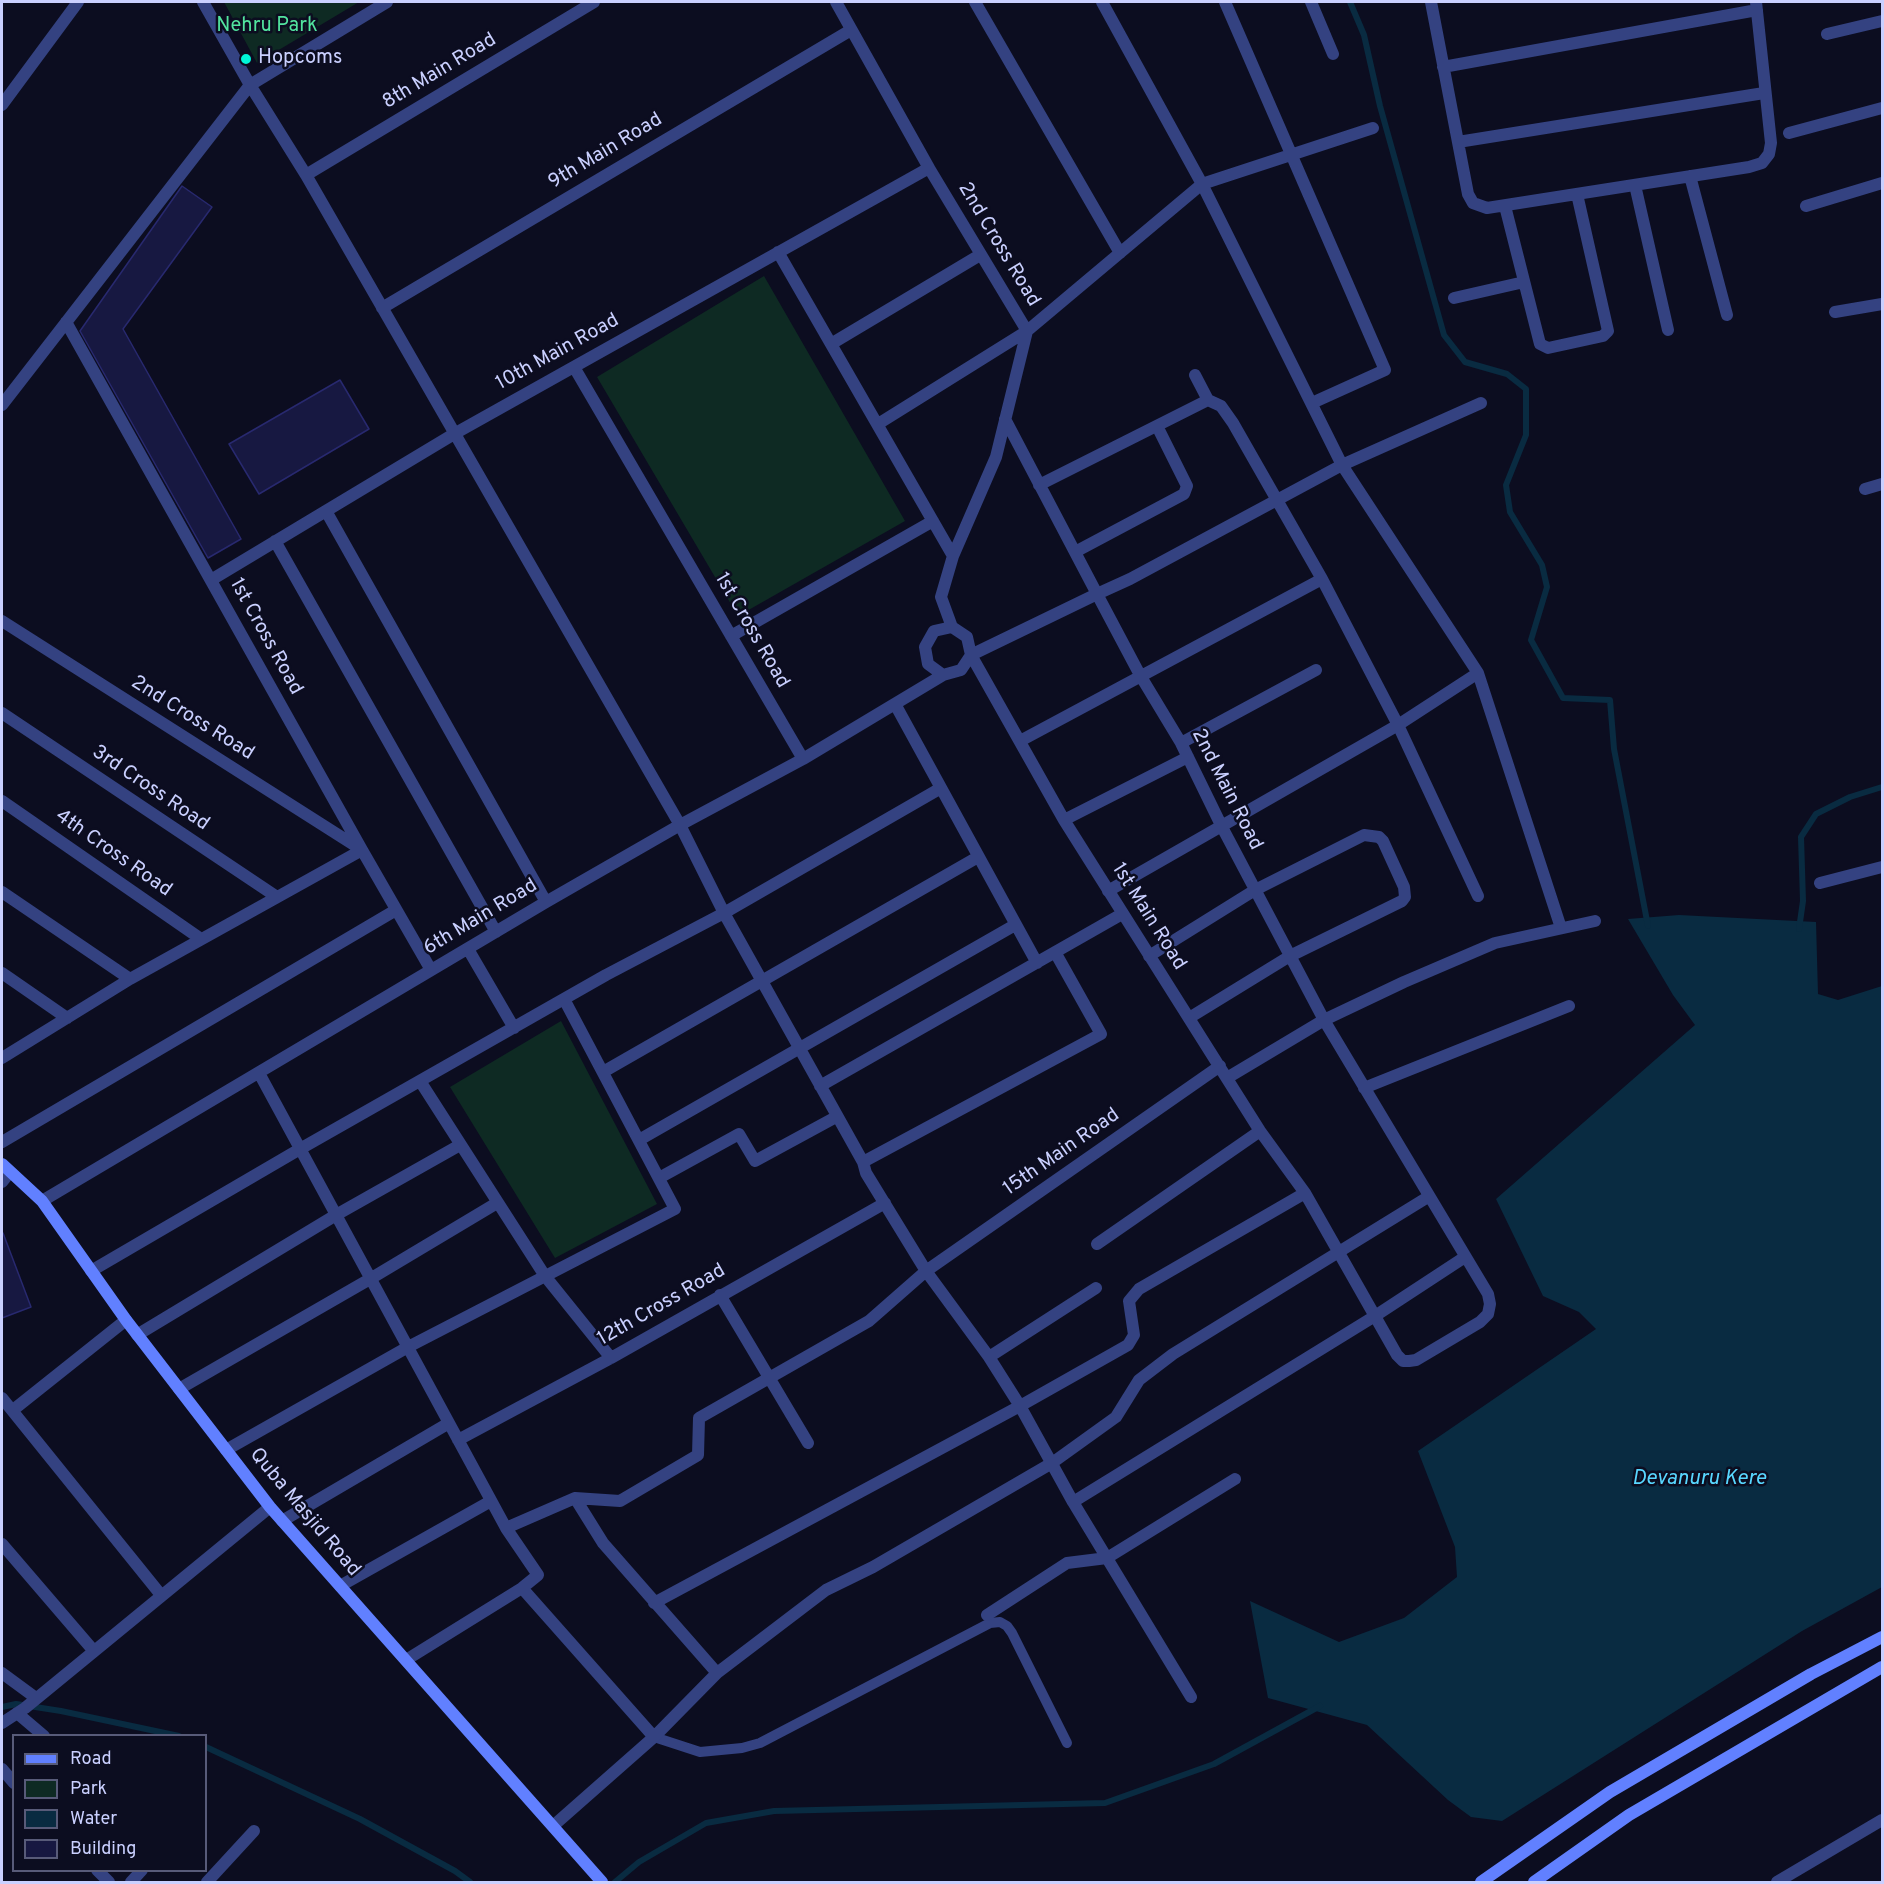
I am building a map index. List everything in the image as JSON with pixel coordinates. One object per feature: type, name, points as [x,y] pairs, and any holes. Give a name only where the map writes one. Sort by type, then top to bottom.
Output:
[{"type":"street","points":[[2,105],[78,2]]},
{"type":"street","points":[[203,2],[250,85],[306,175],[680,825],[724,913],[863,1162],[866,1173],[926,1271],[989,1358],[1020,1406],[1073,1502],[1191,1697]]},
{"type":"street","points":[[2,405],[250,85],[387,2]]},
{"type":"street","name":"8th Main Road","points":[[306,175],[594,2]]},
{"type":"street","name":"2nd Cross Road","points":[[836,2],[929,168],[1028,331],[996,457],[953,556],[941,597],[952,627]]},
{"type":"street","points":[[975,2],[1120,253]]},
{"type":"street","points":[[1102,2],[1202,184],[1342,465],[1478,674],[1561,928]]},
{"type":"street","points":[[1225,2],[1385,370],[1312,403]]},
{"type":"street","points":[[1311,2],[1333,54]]},
{"type":"street","points":[[1431,2],[1443,67],[1468,194],[1473,203],[1487,208],[1505,206],[1749,167],[1762,163],[1769,154],[1771,143],[1764,93],[1757,6],[1443,67]]},
{"type":"street","points":[[1827,34],[1882,21]]},
{"type":"street","name":"9th Main Road","points":[[382,308],[851,30]]},
{"type":"street","points":[[1458,142],[1764,93]]},
{"type":"street","points":[[1789,133],[1882,108]]},
{"type":"street","points":[[878,424],[1028,331],[1202,184],[1373,128]]},
{"type":"street","name":"10th Main Road","points":[[211,580],[454,434],[929,168]]},
{"type":"street","points":[[1690,176],[1727,315]]},
{"type":"street","points":[[1806,206],[1882,183]]},
{"type":"street","points":[[1635,185],[1668,330]]},
{"type":"street","points":[[1505,206],[1540,344],[1548,348],[1603,336],[1608,331],[1577,194]]},
{"type":"street","points":[[778,252],[953,556]]},
{"type":"street","points":[[831,344],[980,255]]},
{"type":"street","points":[[1454,298],[1524,282]]},
{"type":"street","points":[[1835,312],[1882,304]]},
{"type":"street","name":"1st Cross Road","points":[[66,322],[431,970]]},
{"type":"street","name":"1st Cross Road","points":[[574,367],[803,759]]},
{"type":"street","points":[[1195,375],[1208,400],[1221,406],[1228,415],[1322,579],[1398,725],[1478,896]]},
{"type":"street","points":[[1039,485],[1208,400]]},
{"type":"street","points":[[971,655],[967,637],[952,627],[934,631],[925,646],[928,664],[943,675],[961,670],[971,655],[1130,579],[1342,465],[1481,403]]},
{"type":"street","name":"2nd Main Road","points":[[1005,419],[1140,675],[1181,743],[1222,827],[1324,1020],[1488,1294],[1490,1304],[1488,1314],[1480,1322],[1416,1360],[1403,1361],[1397,1355],[1375,1316]]},
{"type":"street","points":[[1075,552],[1184,494],[1187,486],[1156,426]]},
{"type":"street","points":[[1865,489],[1882,484]]},
{"type":"street","points":[[326,511],[546,902]]},
{"type":"street","points":[[731,636],[933,521]]},
{"type":"street","points":[[275,541],[496,932]]},
{"type":"street","points":[[1020,741],[1322,579]]},
{"type":"street","name":"2nd Cross Road","points":[[2,621],[362,850]]},
{"type":"street","name":"1st Main Road","points":[[971,655],[1064,820],[1260,1131],[1305,1193],[1375,1316]]},
{"type":"street","points":[[1181,743],[1316,670]]},
{"type":"street","points":[[1108,891],[1398,725],[1478,674]]},
{"type":"street","name":"6th Main Road","points":[[42,1202],[546,902],[680,825],[803,759],[943,675]]},
{"type":"street","points":[[895,704],[1037,963]]},
{"type":"street","name":"3rd Cross Road","points":[[2,713],[277,897]]},
{"type":"street","points":[[1064,820],[1188,757]]},
{"type":"street","points":[[91,1271],[300,1149],[564,999],[724,913],[941,788]]},
{"type":"street","name":"4th Cross Road","points":[[2,801],[201,939]]},
{"type":"street","points":[[1149,956],[1255,890],[1364,835],[1379,837],[1383,841],[1404,887],[1405,897],[1402,901],[1290,956],[1189,1018]]},
{"type":"street","points":[[2,1058],[130,979],[362,850]]},
{"type":"street","points":[[603,1072],[978,857]]},
{"type":"street","points":[[1820,883],[1882,867]]},
{"type":"street","points":[[2,892],[130,979]]},
{"type":"street","points":[[2,1142],[396,910]]},
{"type":"street","points":[[820,1086],[1122,914]]},
{"type":"street","points":[[1227,1078],[1324,1020],[1404,982],[1495,943],[1595,921]]},
{"type":"street","points":[[639,1140],[1015,925]]},
{"type":"street","points":[[468,949],[514,1028]]},
{"type":"street","points":[[863,1162],[1101,1034],[1055,952]]},
{"type":"street","points":[[2,973],[67,1018]]},
{"type":"street","points":[[226,1450],[408,1347],[675,1209],[564,999]]},
{"type":"street","points":[[1364,1088],[1569,1006]]},
{"type":"street","name":"15th Main Road","points":[[575,1498],[620,1501],[698,1455],[699,1418],[869,1321],[926,1271],[1220,1066]]},
{"type":"street","points":[[259,1073],[506,1528],[538,1575],[522,1588],[406,1660]]},
{"type":"street","points":[[420,1081],[496,1203],[545,1276],[611,1358]]},
{"type":"street","points":[[659,1178],[739,1134],[755,1161],[836,1117]]},
{"type":"street","points":[[1097,1244],[1260,1131]]},
{"type":"street","points":[[137,1335],[336,1215],[460,1145]]},
{"type":"street","points":[[2,1182],[6,1168]]},
{"type":"street","name":"Quba Masjid Road","points":[[6,1168],[42,1202],[137,1335],[270,1507],[598,1878]]},
{"type":"street","points":[[654,1603],[1020,1406],[1128,1345],[1134,1335],[1129,1302],[1139,1289],[1305,1193]]},
{"type":"street","points":[[553,1826],[654,1737],[717,1673],[826,1590],[873,1568],[1052,1463],[1116,1417],[1139,1380],[1173,1354],[1428,1197]]},
{"type":"street","points":[[179,1389],[496,1203]]},
{"type":"street","name":"12th Cross Road","points":[[458,1440],[611,1358],[885,1203]]},
{"type":"street","points":[[1073,1502],[1375,1316],[1465,1257]]},
{"type":"street","points":[[989,1358],[1096,1288]]},
{"type":"street","points":[[720,1295],[808,1443]]},
{"type":"street","points":[[13,1410],[126,1320]]},
{"type":"street","points":[[2,1398],[161,1595]]},
{"type":"street","points":[[282,1521],[449,1424]]},
{"type":"street","points":[[987,1615],[1067,1563],[1107,1558],[1235,1479]]},
{"type":"street","points":[[506,1528],[575,1498],[603,1543],[717,1673]]},
{"type":"street","points":[[340,1586],[491,1501]]},
{"type":"street","points":[[2,1723],[28,1705],[270,1507]]},
{"type":"street","points":[[2,1544],[93,1650]]},
{"type":"street","points":[[522,1588],[654,1737]]},
{"type":"street","points":[[1481,1882],[1610,1792],[1811,1674],[1882,1637]]},
{"type":"street","points":[[1541,1881],[1629,1815],[1882,1667]]},
{"type":"street","points":[[2,1673],[28,1705],[43,1734]]},
{"type":"street","points":[[2,1769],[12,1781]]},
{"type":"street","points":[[1777,1882],[1882,1820]]},
{"type":"street","points":[[207,1882],[254,1831]]},
{"type":"lane","points":[[654,1737],[700,1752],[742,1748],[760,1743],[990,1623],[1000,1622],[1012,1633],[1067,1743]]},
{"type":"green space","name":"Nehru Park","points":[[224,2],[359,2],[257,63]]},
{"type":"green space","points":[[764,276],[905,521],[738,616],[597,377]]},
{"type":"green space","points":[[561,1021],[657,1204],[555,1258],[450,1087]]},
{"type":"water","name":"Devanuru Kere","points":[[1679,915],[1816,922],[1818,994],[1838,1000],[1882,986],[1882,1587],[1802,1631],[1502,1821],[1471,1817],[1448,1800],[1367,1725],[1268,1698],[1250,1601],[1339,1642],[1404,1618],[1457,1577],[1455,1547],[1418,1451],[1596,1329],[1579,1312],[1543,1296],[1496,1199],[1695,1025],[1673,995],[1628,919]]},
{"type":"building","points":[[182,186],[212,207],[123,329],[241,539],[208,558],[80,331]]},
{"type":"building","points":[[340,380],[369,429],[259,494],[229,444]]},
{"type":"building","points":[[2,1234],[31,1307],[2,1318]]},
{"type":"waterway","points":[[1350,2],[1364,35],[1380,106],[1444,335],[1465,362],[1507,374],[1526,389],[1526,435],[1506,485],[1510,512],[1542,565],[1547,587],[1531,640],[1563,698],[1610,700],[1614,749],[1648,926]]},
{"type":"waterway","points":[[1799,929],[1803,901],[1801,837],[1816,814],[1850,797],[1882,787]]},
{"type":"waterway","points":[[2,1707],[16,1704],[61,1711],[170,1734]]},
{"type":"waterway","points":[[615,1882],[639,1862],[706,1823],[774,1811],[1105,1803],[1214,1764],[1320,1706]]},
{"type":"waterway","points":[[207,1747],[360,1819],[455,1871],[470,1882]]},
{"type":"place","name":"Hopcoms","points":[[246,59]]}]
